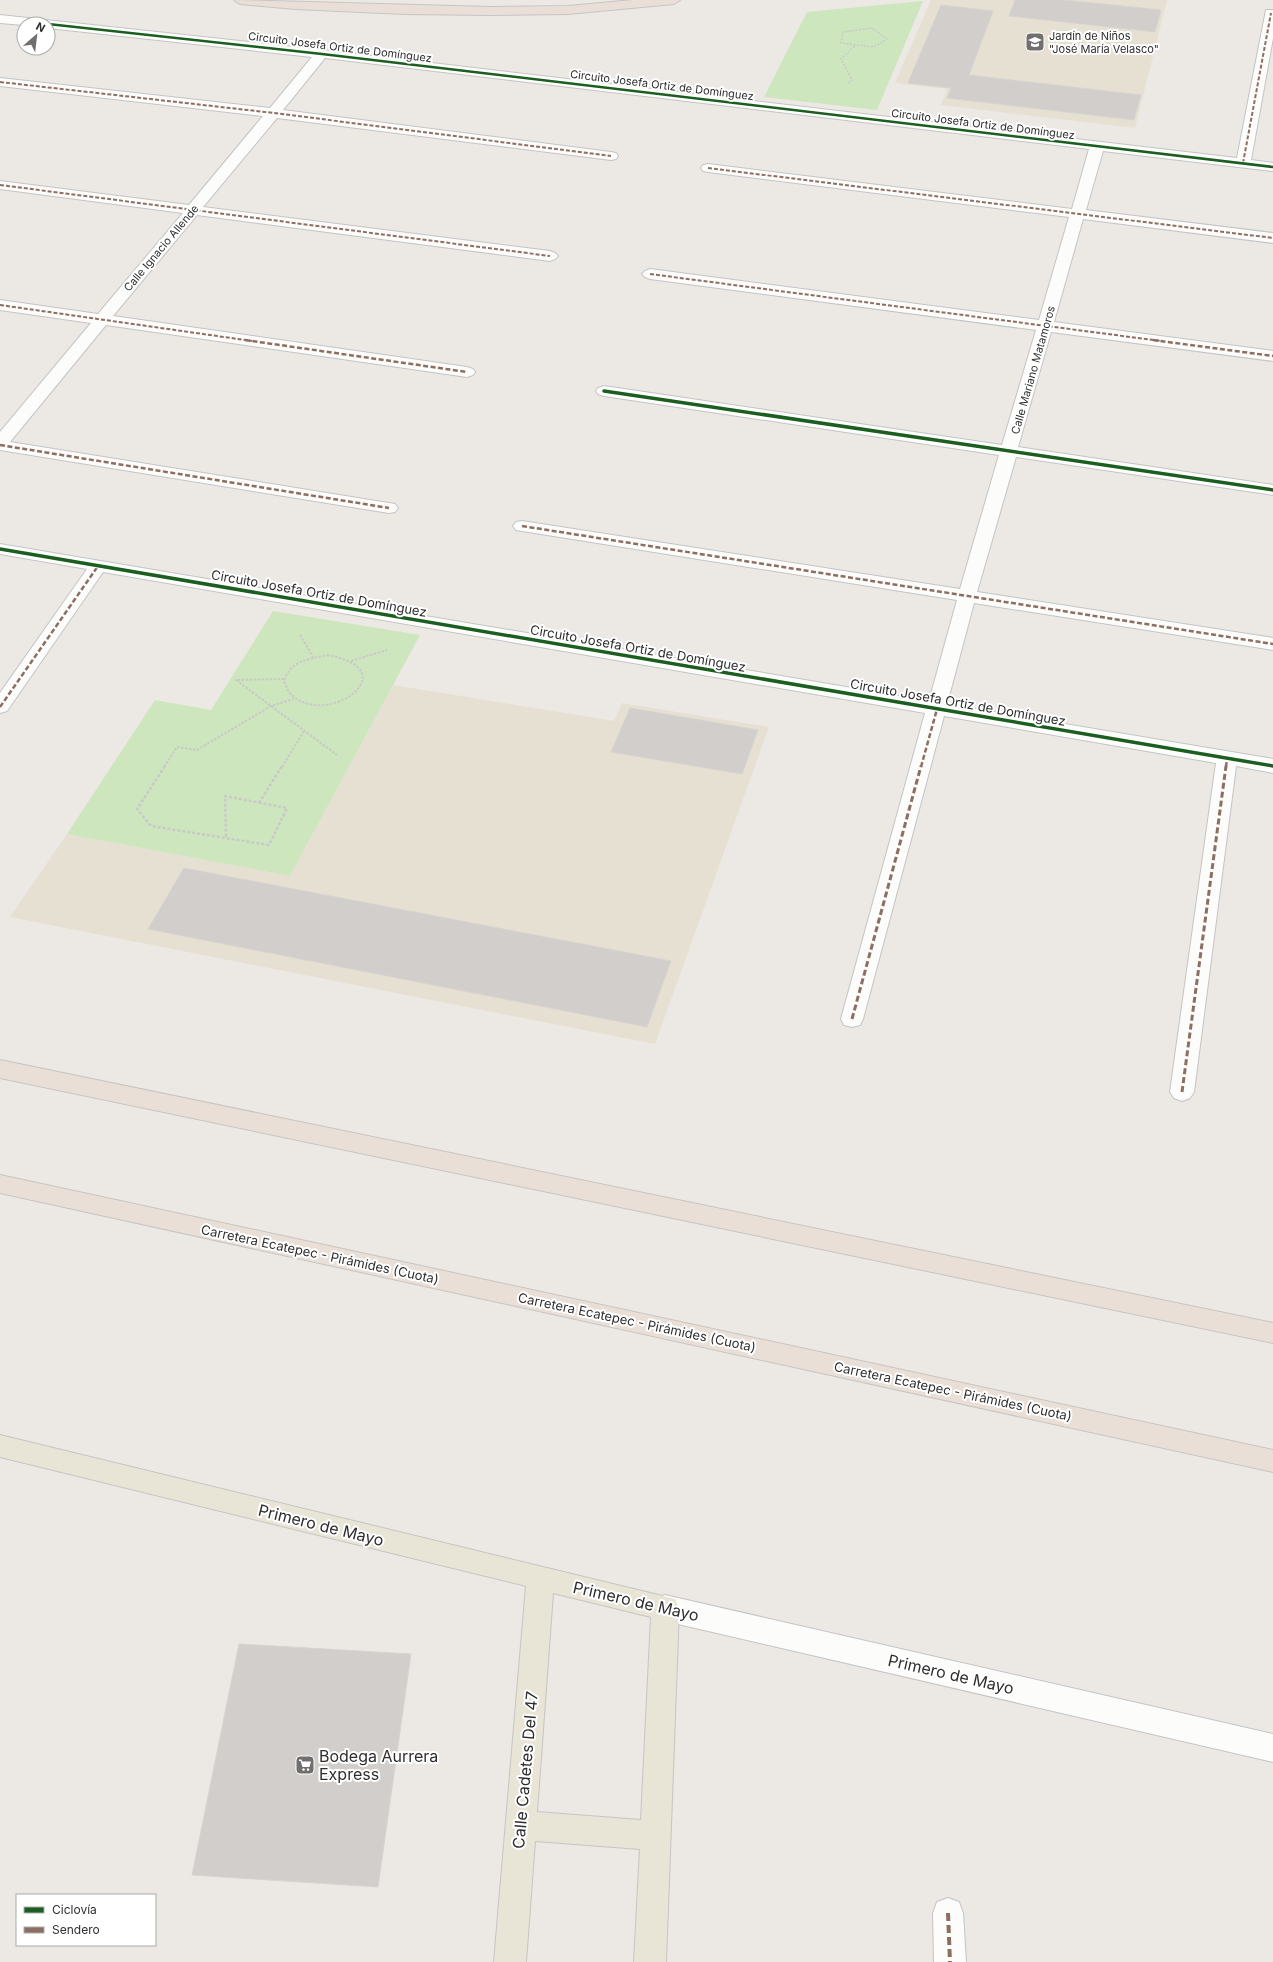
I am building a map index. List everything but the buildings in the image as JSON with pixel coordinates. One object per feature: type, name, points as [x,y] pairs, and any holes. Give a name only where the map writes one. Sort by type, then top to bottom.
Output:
[{"type":"highway","points":[[240,0],[302,6],[405,10],[491,11],[568,10],[674,0]]},
{"type":"highway","points":[[0,1069],[1273,1333]]},
{"type":"highway","name":"Carretera Ecatepec - Pirámides (Cuota)","points":[[0,1184],[1273,1461]]},
{"type":"main road","name":"Primero de Mayo","points":[[0,1446],[540,1579],[665,1608]]},
{"type":"main road","name":"Calle Cadetes Del 47","points":[[510,1962],[540,1579]]},
{"type":"main road","points":[[650,1962],[665,1608]]},
{"type":"main road","points":[[520,1825],[655,1836]]},
{"type":"street","points":[[1243,163],[1271,13]]},
{"type":"street","name":"Circuito Josefa Ortiz de Domínguez","points":[[0,19],[16,21]]},
{"type":"street","name":"Circuito Josefa Ortiz de Domínguez","points":[[56,25],[322,54],[1273,167]]},
{"type":"street","name":"Calle Ignacio Allende","points":[[0,444],[322,54]]},
{"type":"street","points":[[0,82],[274,113],[611,156]]},
{"type":"street","name":"Calle Mariano Matamoros","points":[[852,1019],[967,596],[1097,146]]},
{"type":"street","points":[[708,168],[1273,238]]},
{"type":"street","points":[[0,185],[192,211],[550,256]]},
{"type":"street","points":[[650,274],[1273,356]]},
{"type":"street","points":[[0,305],[467,372]]},
{"type":"street","points":[[604,391],[1273,490]]},
{"type":"street","points":[[0,444],[388,508]]},
{"type":"street","points":[[522,526],[1273,644]]},
{"type":"street","name":"Circuito Josefa Ortiz de Domínguez","points":[[0,549],[1273,766]]},
{"type":"street","points":[[0,707],[98,566]]},
{"type":"street","points":[[1182,1092],[1227,758]]},
{"type":"street","name":"Primero de Mayo","points":[[665,1608],[1273,1748]]},
{"type":"street","points":[[948,1913],[950,1962]]},
{"type":"path","points":[[872,28],[887,39],[874,47],[841,43],[843,32],[872,28]]},
{"type":"path","points":[[327,655],[340,656],[359,667],[363,675],[363,682],[359,690],[340,701],[316,705],[294,698],[287,692],[284,679],[291,667],[301,661],[313,657],[327,655]]},
{"type":"path","points":[[284,679],[236,680],[337,755]]},
{"type":"path","points":[[226,838],[225,796],[286,808],[269,845],[151,826],[137,809],[177,747],[197,750],[271,706],[294,698]]},
{"type":"path","points":[[259,803],[304,731]]},
{"type":"shaded area","name":"Jardín de Niños \"José María Velasco\"","points":[[931,0],[1167,0],[1135,128],[941,105],[947,89],[895,83]]},
{"type":"shaded area","points":[[393,685],[614,721],[622,703],[769,727],[655,1044],[10,917],[67,834],[290,876]]},
{"type":"green space","points":[[923,1],[877,110],[764,97],[807,12]]},
{"type":"green space","points":[[273,611],[420,635],[290,876],[67,834],[155,700],[211,710]]},
{"type":"marked path","points":[[1243,163],[1271,13]]},
{"type":"marked path","points":[[0,82],[274,113],[611,156]]},
{"type":"marked path","points":[[708,168],[1273,238]]},
{"type":"marked path","points":[[0,185],[550,256]]},
{"type":"marked path","points":[[650,274],[1273,356]]},
{"type":"marked path","points":[[0,305],[467,372]]},
{"type":"marked path","points":[[0,445],[389,508]]},
{"type":"marked path","points":[[522,526],[1273,644]]},
{"type":"marked path","points":[[0,707],[98,566]]},
{"type":"marked path","points":[[852,1019],[937,709]]},
{"type":"marked path","points":[[1182,1092],[1227,758]]},
{"type":"marked path","points":[[948,1913],[950,1962]]},
{"type":"cycle path","points":[[56,25],[322,54],[1273,167]]},
{"type":"cycle path","points":[[604,391],[1273,490]]},
{"type":"cycle path","points":[[0,549],[1273,766]]},
{"type":"place","name":"Jardín de Niños \"José María Velasco\"","points":[[1035,42]]},
{"type":"place","name":"Bodega Aurrera Express","points":[[305,1765]]}]
